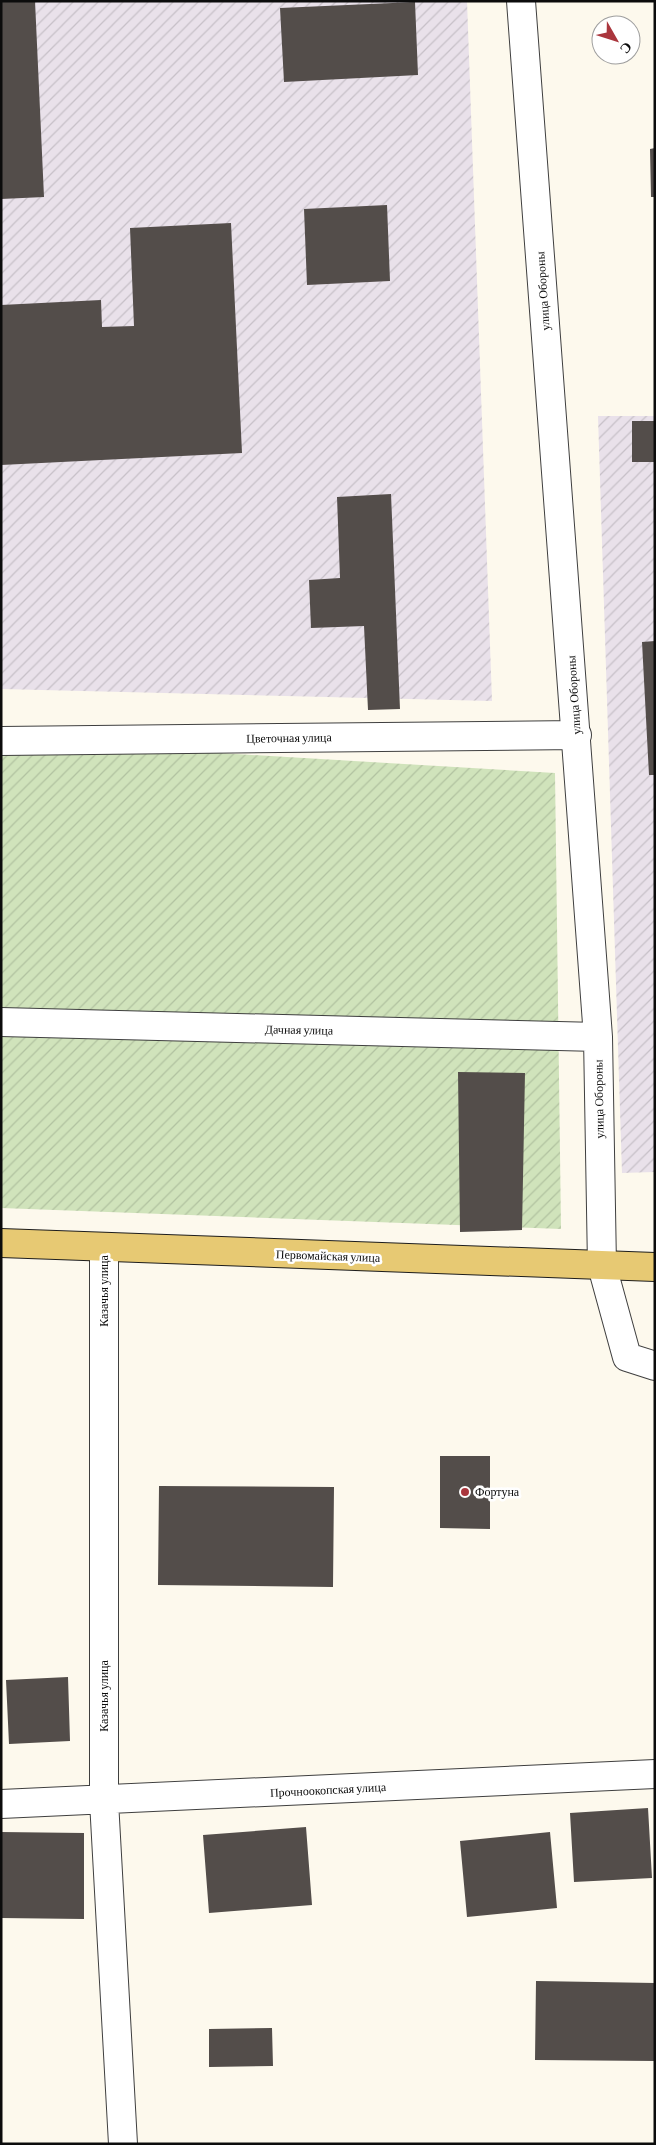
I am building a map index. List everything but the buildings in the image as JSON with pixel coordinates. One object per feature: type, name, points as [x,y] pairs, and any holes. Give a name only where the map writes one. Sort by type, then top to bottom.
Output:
[{"type":"main road","name":"Первомайская улица","points":[[1,1243],[655,1267]]},
{"type":"street","name":"улица Обороны","points":[[521,1],[598,1037],[602,1266],[627,1356],[655,1366]]},
{"type":"street","name":"Цветочная улица","points":[[1,741],[577,735]]},
{"type":"street","name":"Дачная улица","points":[[1,1022],[598,1037]]},
{"type":"street","name":"Казачья улица","points":[[104,1247],[104,1801],[123,2144]]},
{"type":"street","name":"Прочноокопская улица","points":[[1,1804],[104,1801],[655,1774]]},
{"type":"shaded area","points":[[1,1],[467,1],[492,701],[1,689]]},
{"type":"shaded area","points":[[598,416],[655,416],[655,1172],[622,1173]]},
{"type":"green space","points":[[1,740],[555,773],[561,1229],[1,1208]]},
{"type":"place","name":"Фортуна","points":[[465,1492]]}]
